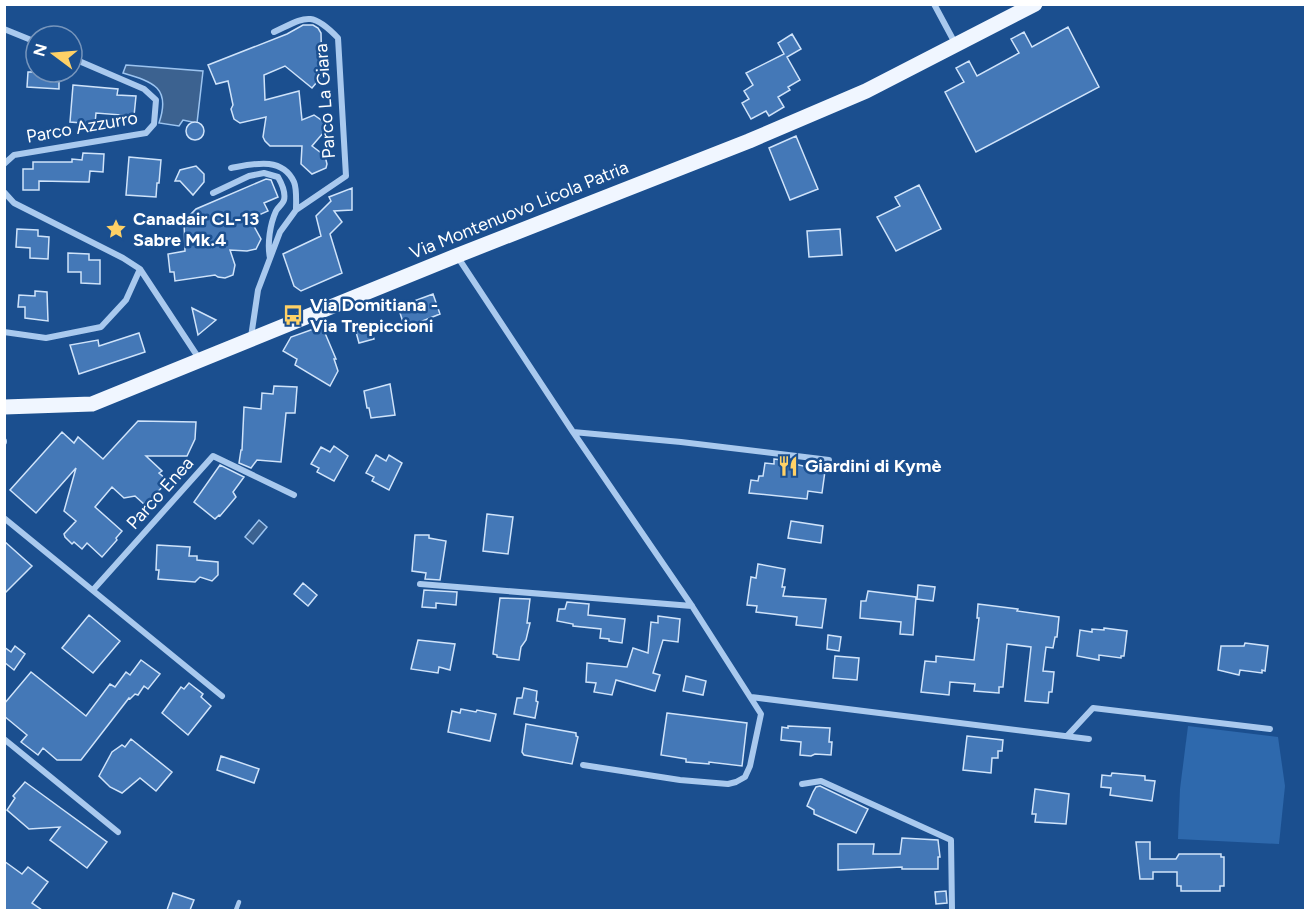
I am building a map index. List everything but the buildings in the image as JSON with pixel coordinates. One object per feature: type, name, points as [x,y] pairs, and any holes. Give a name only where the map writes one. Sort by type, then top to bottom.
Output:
[{"type":"main road","name":"Via Montenuovo Licola Patria","points":[[4,407],[92,404],[456,256],[749,141],[866,91],[1035,4]]},
{"type":"street","points":[[934,4],[957,45]]},
{"type":"street","name":"Parco La Giara","points":[[250,340],[258,290],[280,232],[296,210],[346,176],[338,38],[322,21],[305,18],[274,32]]},
{"type":"street","points":[[4,29],[24,37]]},
{"type":"street","name":"Parco Azzurro","points":[[4,164],[14,155],[146,133],[154,124],[156,100],[144,89],[84,63]]},
{"type":"street","points":[[231,168],[265,162],[283,169],[294,182],[296,210]]},
{"type":"street","name":"Parco La Giara","points":[[213,193],[249,176],[264,173],[278,177],[284,187],[284,200],[276,211],[272,225],[268,250],[270,258]]},
{"type":"street","points":[[4,192],[14,203],[123,258],[140,269],[200,360]]},
{"type":"street","points":[[456,256],[692,606],[761,714],[750,766],[745,777],[736,782],[680,780],[583,765]]},
{"type":"street","points":[[4,332],[46,338],[101,327],[126,300],[140,269]]},
{"type":"street","points":[[573,432],[681,442],[829,460]]},
{"type":"street","name":"Parco Enea","points":[[93,590],[213,456],[294,495]]},
{"type":"street","points":[[4,518],[222,696]]},
{"type":"street","points":[[420,584],[692,606]]},
{"type":"street","points":[[751,697],[1089,739]]},
{"type":"street","points":[[1067,736],[1093,708],[1270,729]]},
{"type":"street","points":[[4,739],[118,832]]},
{"type":"street","points":[[802,784],[821,780],[951,840],[952,910]]},
{"type":"lane","points":[[236,910],[239,902]]},
{"type":"shaded area","points":[[126,65],[203,71],[197,123],[183,120],[179,126],[159,123],[163,102],[161,94],[151,84],[123,73]]},
{"type":"shaded area","points":[[259,520],[267,527],[253,544],[245,537]]},
{"type":"shaded area","points":[[1188,726],[1278,737],[1285,786],[1279,844],[1178,839],[1180,789]]},
{"type":"place","name":"Canadair CL-13 Sabre Mk.4","points":[[116,229]]},
{"type":"place","name":"Via Domitiana - Via Trepiccioni","points":[[293,315]]},
{"type":"place","name":"Giardini di Kymè","points":[[788,466]]}]
